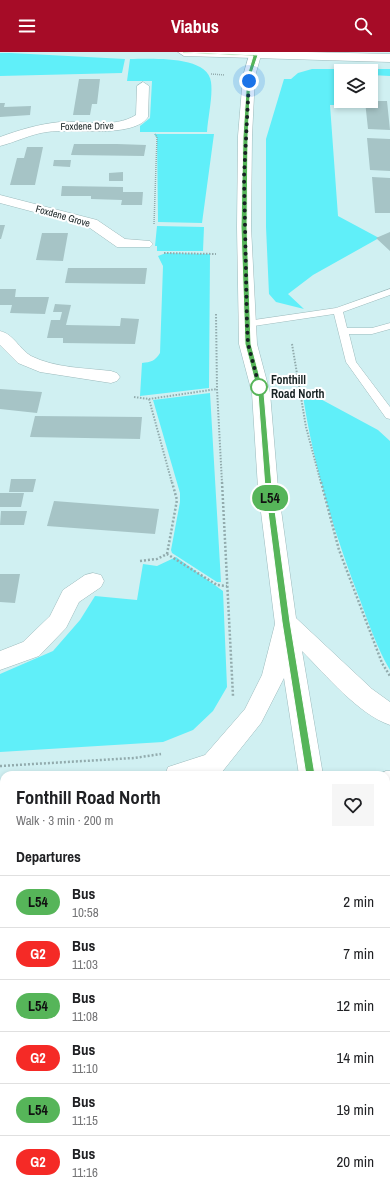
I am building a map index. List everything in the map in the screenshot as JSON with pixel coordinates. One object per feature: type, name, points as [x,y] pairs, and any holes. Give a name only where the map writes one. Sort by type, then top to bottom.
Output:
[{"type":"main road","points":[[184,52],[390,58]]},
{"type":"main road","points":[[256,54],[249,76],[245,136],[244,227],[248,344],[261,393],[268,488],[286,622],[310,771]]},
{"type":"main road","name":"Foxdene Drive","points":[[0,142],[44,128],[62,126],[121,126],[136,122],[142,117],[143,86]]},
{"type":"main road","name":"Foxdene Grove","points":[[0,199],[92,224],[122,244],[145,244]]},
{"type":"main road","points":[[0,336],[24,359],[46,368],[111,377]]},
{"type":"main road","points":[[0,660],[31,649],[58,622],[71,596],[93,581]]},
{"type":"main road","points":[[286,622],[364,696],[390,715]]},
{"type":"main road","points":[[190,771],[213,764],[253,716],[273,676],[286,622]]},
{"type":"lane","points":[[247,324],[338,311],[390,292]]},
{"type":"lane","points":[[338,311],[351,362],[390,415]]},
{"type":"lane","points":[[343,331],[372,331],[390,326]]},
{"type":"path","points":[[211,74],[225,75]]},
{"type":"path","points":[[154,134],[157,137],[154,224]]},
{"type":"path","points":[[159,253],[216,254]]},
{"type":"path","points":[[216,314],[217,389],[233,699]]},
{"type":"path","points":[[292,344],[306,427],[339,550],[382,663],[390,676]]},
{"type":"path","points":[[134,397],[149,399],[217,389]]},
{"type":"path","points":[[149,399],[177,500],[167,554]]},
{"type":"path","points":[[167,554],[217,585],[227,586]]},
{"type":"path","points":[[140,560],[157,559],[167,554]]},
{"type":"path","points":[[0,766],[134,758],[164,753]]},
{"type":"shaded area","points":[[0,53],[125,59],[122,73],[0,76]]},
{"type":"shaded area","points":[[130,59],[177,60],[200,67],[207,73],[211,82],[211,100],[207,132],[140,132],[140,126],[150,118],[152,81],[127,81]]},
{"type":"shaded area","points":[[312,69],[334,69],[334,105],[330,105],[338,216],[379,238],[313,275],[288,294],[304,309],[276,302],[269,294],[266,227],[266,139],[284,79],[291,79],[298,73]]},
{"type":"shaded area","points":[[378,69],[390,69],[390,76],[378,75]]},
{"type":"shaded area","points":[[154,134],[214,134],[202,223],[158,222],[157,138]]},
{"type":"shaded area","points":[[157,226],[204,227],[203,251],[157,251],[157,246],[155,246]]},
{"type":"shaded area","points":[[166,253],[210,254],[209,388],[140,396],[142,363],[152,361],[160,353],[163,266],[158,256]]},
{"type":"shaded area","points":[[302,389],[378,430],[390,441],[390,670],[370,627],[341,549],[318,470],[306,416]]},
{"type":"shaded area","points":[[210,393],[221,582],[217,582],[172,553],[171,550],[180,502],[180,493],[153,400]]},
{"type":"shaded area","points":[[176,557],[223,591],[227,687],[213,711],[193,730],[163,742],[0,752],[0,674],[53,651],[80,620],[95,596],[137,600],[143,564],[157,566]]},
{"type":"building","points":[[79,79],[100,79],[97,104],[92,104],[90,115],[73,115]]},
{"type":"building","points":[[378,101],[387,101],[390,130],[368,129],[366,108],[378,108]]},
{"type":"building","points":[[0,103],[5,103],[4,107],[31,106],[30,115],[0,117]]},
{"type":"building","points":[[367,138],[390,139],[390,171],[370,170]]},
{"type":"building","points":[[74,144],[146,145],[144,156],[71,155]]},
{"type":"building","points":[[27,147],[43,147],[35,185],[10,185],[17,158],[24,158]]},
{"type":"building","points":[[54,160],[71,160],[70,167],[53,166]]},
{"type":"building","points":[[123,172],[123,181],[109,181],[109,173]]},
{"type":"building","points":[[372,177],[390,178],[390,213],[375,213]]},
{"type":"building","points":[[62,186],[123,187],[123,192],[143,192],[142,205],[121,205],[122,200],[91,199],[91,196],[61,196]]},
{"type":"building","points":[[0,225],[5,225],[1,239],[0,239]]},
{"type":"building","points":[[390,232],[390,251],[376,238]]},
{"type":"building","points":[[42,233],[68,233],[63,261],[36,260]]},
{"type":"building","points":[[68,268],[147,268],[145,284],[65,283]]},
{"type":"building","points":[[0,289],[16,289],[15,297],[49,297],[45,314],[10,313],[12,305],[0,305]]},
{"type":"building","points":[[55,304],[71,305],[66,325],[120,326],[121,318],[139,319],[135,344],[63,343],[63,338],[47,338],[51,320],[60,320],[62,312],[53,312]]},
{"type":"building","points":[[0,389],[42,392],[37,413],[0,409]]},
{"type":"building","points":[[35,416],[142,417],[140,439],[30,437]]},
{"type":"building","points":[[11,479],[36,479],[33,492],[9,492]]},
{"type":"building","points":[[0,493],[24,493],[21,507],[0,507]]},
{"type":"building","points":[[54,501],[159,509],[155,534],[47,526]]},
{"type":"building","points":[[1,511],[27,511],[24,525],[0,525]]},
{"type":"building","points":[[0,574],[20,574],[15,603],[0,602]]},
{"type":"bus line","name":"L54","points":[[183,52],[256,55],[249,76],[245,136],[244,227],[248,344],[261,393],[268,488],[286,622],[310,771]]},
{"type":"place","name":"Fonthill Road North","points":[[259,387]]},
{"type":"route","points":[[249,81],[244,177],[246,296],[248,344],[261,393],[259,387]]}]
